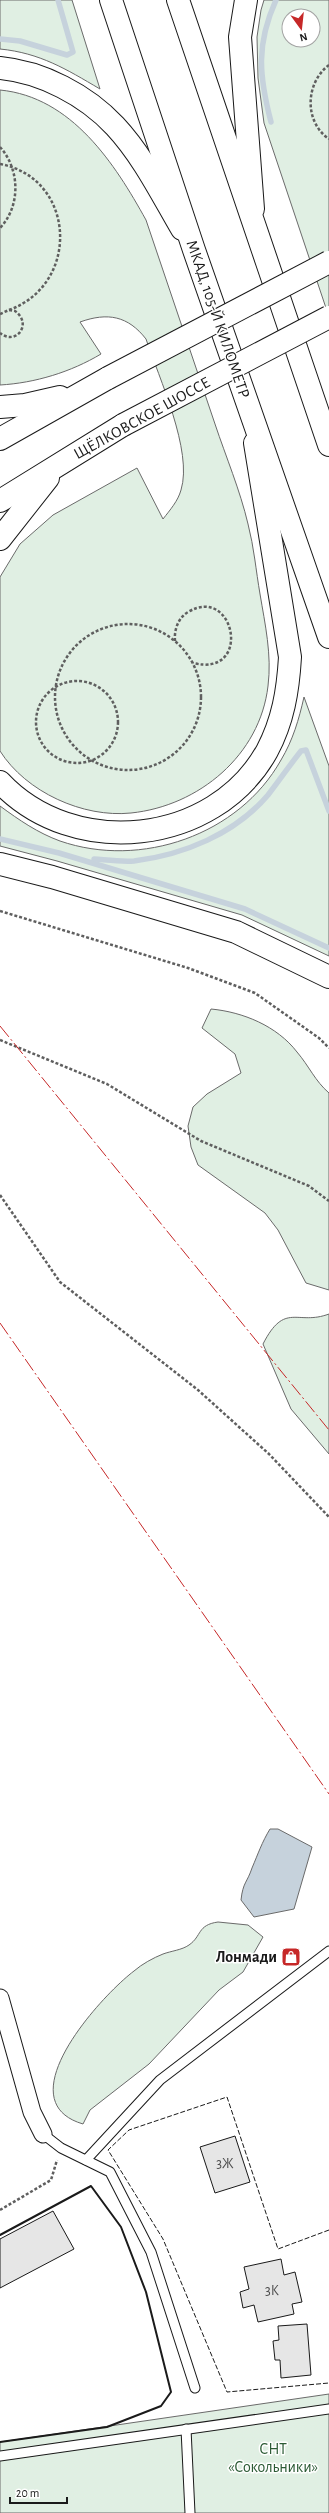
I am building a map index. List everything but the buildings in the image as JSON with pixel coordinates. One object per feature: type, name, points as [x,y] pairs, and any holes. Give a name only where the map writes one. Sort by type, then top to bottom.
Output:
[{"type":"main road","name":"МКАД, 105-Й КИЛОМЕТР","points":[[111,0],[194,250],[329,637]]},
{"type":"main road","points":[[178,0],[329,446]]},
{"type":"main road","points":[[246,0],[240,37],[255,230]]},
{"type":"main road","points":[[0,68],[15,69],[49,80],[80,97],[115,126],[146,167],[194,250]]},
{"type":"main road","points":[[0,439],[108,378],[329,262]]},
{"type":"main road","name":"ЩЁЛКОВСКОЕ ШОССЕ","points":[[0,501],[123,425],[329,317]]},
{"type":"main road","points":[[0,407],[26,405],[87,390]]},
{"type":"main road","points":[[310,390],[329,420]]},
{"type":"main road","points":[[0,782],[9,792],[36,811],[66,824],[98,832],[131,834],[163,828],[194,817],[222,800],[242,782],[266,752],[280,722],[288,690],[290,658],[250,411]]},
{"type":"main road","points":[[0,539],[57,467]]},
{"type":"main road","points":[[0,864],[52,877],[236,932],[329,977]]},
{"type":"street","points":[[0,1998],[32,2112],[43,2134]]},
{"type":"lane","points":[[86,2160],[160,2080],[329,1951]]},
{"type":"lane","points":[[43,2134],[61,2148],[110,2172],[151,2252],[195,2388]]},
{"type":"lane","points":[[0,2456],[329,2409]]},
{"type":"lane","points":[[186,2429],[190,2513]]},
{"type":"path","points":[[329,65],[314,84],[311,107],[318,128],[329,139]]},
{"type":"path","points":[[0,147],[12,167],[16,186],[15,199],[10,212],[0,228]]},
{"type":"path","points":[[0,164],[12,167],[29,176],[49,197],[58,217],[61,239],[55,268],[48,281],[26,301],[9,310],[1,312]]},
{"type":"path","points":[[0,333],[10,337],[16,336],[23,326],[20,314],[9,310]]},
{"type":"path","points":[[175,641],[176,626],[181,618],[196,608],[214,609],[228,620],[232,638],[226,654],[211,664],[192,662]]},
{"type":"path","points":[[126,624],[147,626],[175,641],[192,662],[200,687],[198,716],[193,729],[176,752],[151,766],[137,769],[108,767],[91,760],[72,745],[64,733],[55,706],[56,687],[62,664],[70,652],[80,642],[105,627],[126,624]]},
{"type":"path","points":[[66,682],[87,683],[106,693],[112,702],[116,712],[116,733],[105,751],[91,760],[76,763],[66,762],[56,758],[41,742],[37,733],[37,711],[41,701],[56,687],[66,682]]},
{"type":"path","points":[[0,911],[188,968],[255,993],[318,1038],[329,1048]]},
{"type":"path","points":[[0,1040],[107,1084],[201,1141],[309,1186],[329,1200]]},
{"type":"path","points":[[0,1195],[60,1282],[198,1390],[269,1454],[329,1517]]},
{"type":"path","points":[[0,2210],[51,2180],[61,2148]]},
{"type":"green space","points":[[0,0],[72,0],[100,89],[76,75],[40,58],[28,54],[0,49]]},
{"type":"green space","points":[[264,0],[329,0],[329,317],[264,123],[258,78],[257,37]]},
{"type":"green space","points":[[0,90],[26,95],[49,105],[70,119],[105,156],[120,177],[146,220],[237,486],[250,533],[269,651],[268,686],[263,711],[253,734],[239,755],[222,773],[202,788],[180,800],[156,808],[131,813],[94,811],[57,799],[40,790],[25,779],[11,766],[0,751],[0,577],[20,544],[53,515],[137,468],[163,519],[178,498],[181,490],[183,474],[179,435],[146,339],[132,325],[125,321],[117,318],[100,317],[80,322],[101,354],[52,376],[26,382],[0,385]]},
{"type":"green space","points":[[304,697],[329,766],[329,956],[242,915],[57,861],[0,846],[0,806],[44,834],[60,841],[91,849],[123,851],[154,847],[185,839],[214,826],[240,808],[263,786],[281,760],[289,745],[298,721]]},
{"type":"green space","points":[[211,1009],[235,1013],[247,1017],[280,1035],[297,1052],[320,1084],[329,1093],[329,1290],[306,1283],[278,1230],[265,1213],[198,1165],[191,1147],[188,1126],[193,1107],[207,1094],[241,1073],[235,1054],[202,1028]]},
{"type":"green space","points":[[329,1314],[329,1454],[291,1409],[263,1344],[278,1323],[285,1319],[292,1317],[318,1317]]},
{"type":"green space","points":[[218,1922],[248,1925],[263,1937],[243,1972],[219,1990],[149,2064],[90,2110],[83,2124],[61,2112],[53,2094],[56,2072],[67,2048],[83,2024],[101,2002],[137,1968],[166,1953],[186,1947],[193,1942],[203,1928],[211,1923]]},
{"type":"green space","name":"СНТ «Сокольники»","points":[[329,2394],[329,2513],[0,2513],[0,2442]]},
{"type":"shaded area","points":[[270,1829],[278,1829],[312,1847],[294,1909],[254,1917],[241,1900],[242,1894],[260,1848]]},
{"type":"waterway","points":[[0,39],[20,41],[67,55],[73,52],[58,0]]},
{"type":"waterway","points":[[271,122],[262,75],[262,46],[265,31],[276,0]]},
{"type":"waterway","points":[[94,859],[134,861],[152,858],[171,854],[207,840],[240,821],[255,809],[268,795],[301,751],[306,750],[329,811]]},
{"type":"waterway","points":[[0,839],[59,853],[245,909],[329,948]]},
{"type":"fence","points":[[329,2230],[278,2249],[227,2097],[129,2130],[108,2150],[163,2239],[227,2392],[329,2383]]},
{"type":"wall","points":[[0,2235],[91,2186],[121,2227],[146,2292],[171,2392],[161,2406],[107,2427],[0,2442]]},
{"type":"power","points":[[0,1026],[329,1430]]},
{"type":"power","points":[[0,1323],[329,1794]]},
{"type":"place","name":"Лонмади","points":[[291,1957]]}]
